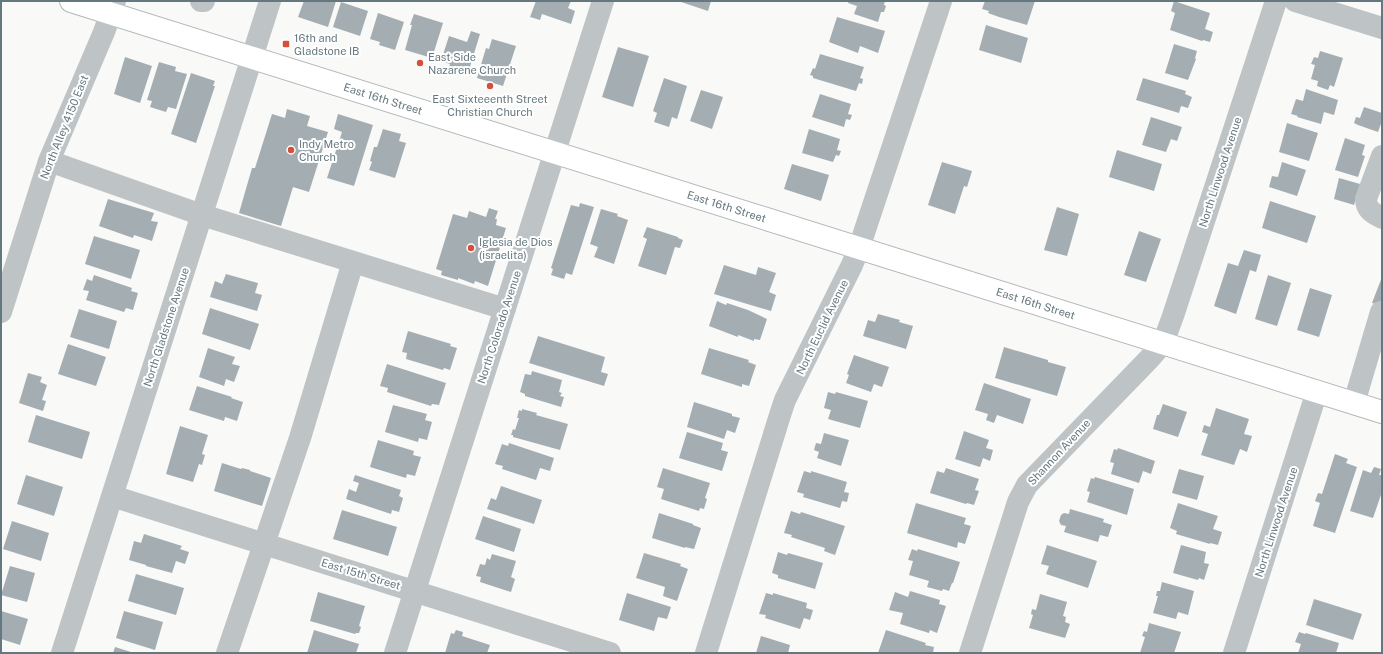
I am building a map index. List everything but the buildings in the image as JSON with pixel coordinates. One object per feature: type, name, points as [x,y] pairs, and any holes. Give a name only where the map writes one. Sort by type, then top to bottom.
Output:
[{"type":"main road","name":"East 16th Street","points":[[71,1],[113,7],[252,58],[1382,412]]},
{"type":"street","name":"North Gladstone Avenue","points":[[62,653],[270,1]]},
{"type":"street","name":"North Colorado Avenue","points":[[395,653],[603,1]]},
{"type":"street","name":"North Euclid Avenue","points":[[706,653],[780,415],[860,248],[940,1]]},
{"type":"street","name":"North Linwood Avenue","points":[[1163,343],[1276,1]]},
{"type":"street","points":[[1295,1],[1382,28]]},
{"type":"street","name":"North Alley 4150 East","points":[[1,312],[49,161],[113,7]]},
{"type":"street","points":[[1382,156],[1366,199],[1366,205],[1371,212],[1382,218]]},
{"type":"street","points":[[49,161],[202,215],[505,309]]},
{"type":"street","points":[[227,653],[300,438],[353,262]]},
{"type":"street","points":[[1354,403],[1381,312]]},
{"type":"street","name":"Shannon Avenue","points":[[970,653],[1018,502],[1027,485],[1163,343]]},
{"type":"street","name":"North Linwood Avenue","points":[[1234,653],[1317,391]]},
{"type":"street","name":"East 15th Street","points":[[112,496],[610,653]]},
{"type":"place","name":"16th and Gladstone IB","points":[[286,44]]},
{"type":"place","name":"East Side Nazarene Church","points":[[420,63]]},
{"type":"place","name":"East Sixteeenth Street Christian Church","points":[[490,86]]},
{"type":"place","name":"Indy Metro Church","points":[[291,150]]},
{"type":"place","name":"Iglesia de Dios (israelita)","points":[[471,248]]}]
